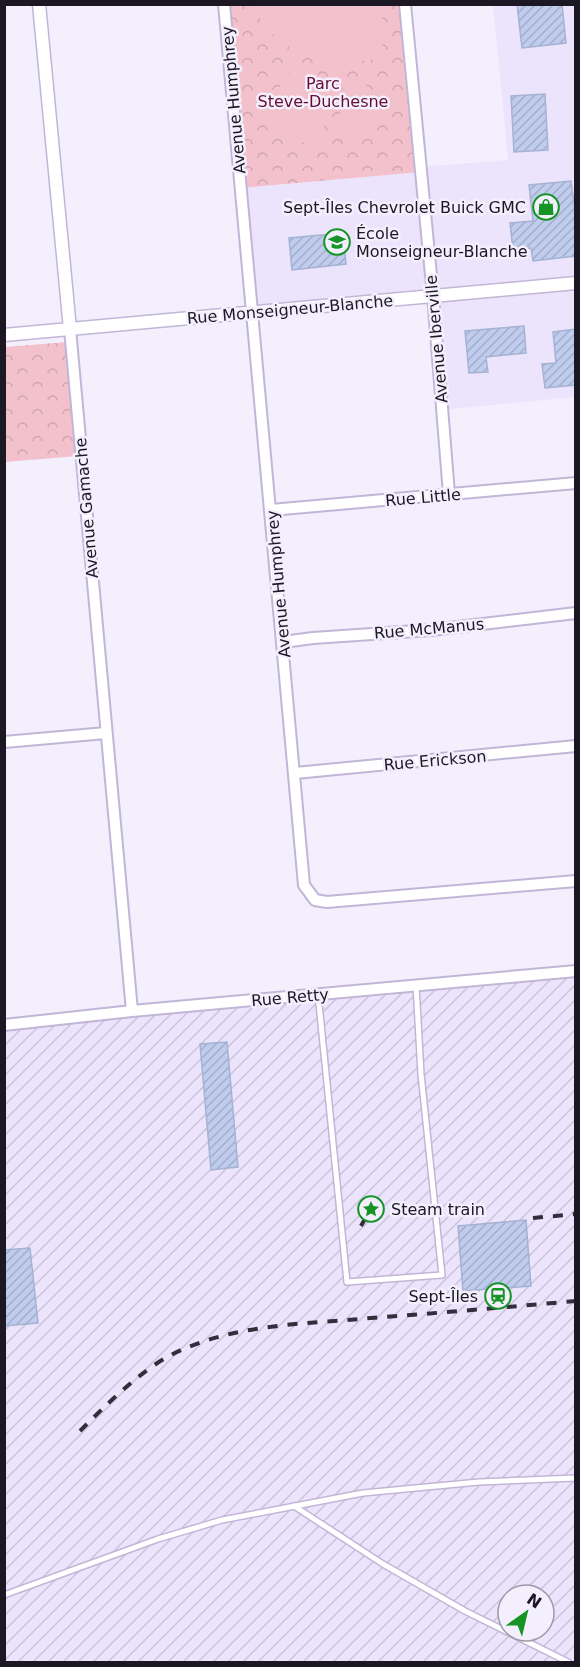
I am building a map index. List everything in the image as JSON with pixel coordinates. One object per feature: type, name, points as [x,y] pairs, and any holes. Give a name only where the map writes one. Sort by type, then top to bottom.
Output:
[{"type":"street","name":"Avenue Gamache","points":[[39,4],[132,1011]]},
{"type":"street","name":"Avenue Humphrey","points":[[224,4],[304,885],[315,900],[327,902],[576,881]]},
{"type":"street","name":"Avenue Iberville","points":[[405,4],[449,494]]},
{"type":"street","name":"Rue Monseigneur-Blanche","points":[[4,335],[576,283]]},
{"type":"street","name":"Rue Little","points":[[271,510],[576,483]]},
{"type":"street","name":"Rue McManus","points":[[283,642],[431,630],[576,614]]},
{"type":"street","points":[[4,742],[106,734]]},
{"type":"street","name":"Rue Erickson","points":[[295,773],[576,746]]},
{"type":"street","name":"Rue Retty","points":[[4,1025],[132,1011],[576,971]]},
{"type":"lane","points":[[318,994],[347,1282],[442,1275],[421,1074],[416,985]]},
{"type":"lane","points":[[4,1595],[158,1539],[222,1520],[363,1493],[479,1482],[576,1478]]},
{"type":"lane","points":[[293,1506],[393,1570],[465,1611],[568,1662]]},
{"type":"shaded area","points":[[493,5],[575,5],[575,397],[442,410],[432,296],[252,312],[241,188],[421,172],[421,167],[508,160]]},
{"type":"shaded area","points":[[575,971],[575,1662],[5,1662],[4,1025]]},
{"type":"green space","name":"Parc Steve-Duchesne","points":[[224,5],[405,5],[421,172],[241,188]]},
{"type":"green space","points":[[249,5],[382,5],[383,59],[325,64],[279,42]]},
{"type":"green space","points":[[297,61],[346,93],[310,147],[261,115]]},
{"type":"green space","points":[[361,82],[386,99],[358,140],[334,123]]},
{"type":"green space","points":[[68,342],[78,456],[5,462],[5,347]]},
{"type":"building","points":[[517,4],[562,4],[566,43],[522,48]]},
{"type":"building","points":[[545,94],[548,150],[514,152],[511,96]]},
{"type":"building","points":[[571,181],[576,218],[576,256],[533,261],[531,248],[513,250],[510,223],[533,221],[529,185]]},
{"type":"building","points":[[343,233],[346,264],[292,270],[289,238]]},
{"type":"building","points":[[524,326],[526,353],[486,357],[488,372],[469,373],[465,331]]},
{"type":"building","points":[[576,329],[576,385],[545,388],[542,364],[556,363],[553,332]]},
{"type":"building","points":[[227,1042],[238,1167],[211,1170],[200,1044]]},
{"type":"building","points":[[526,1220],[531,1286],[463,1291],[458,1226]]},
{"type":"building","points":[[30,1248],[38,1323],[4,1326],[4,1250]]},
{"type":"railway","points":[[361,1226],[379,1194]]},
{"type":"railway","points":[[533,1218],[576,1214]]},
{"type":"railway","points":[[80,1431],[147,1370],[171,1355],[218,1337],[294,1324],[576,1301]]},
{"type":"place","name":"Sept-Îles Chevrolet Buick GMC","points":[[546,207]]},
{"type":"place","name":"École Monseigneur-Blanche","points":[[337,242]]},
{"type":"place","name":"Steam train","points":[[371,1209]]},
{"type":"place","name":"Sept-Îles","points":[[498,1296]]}]
